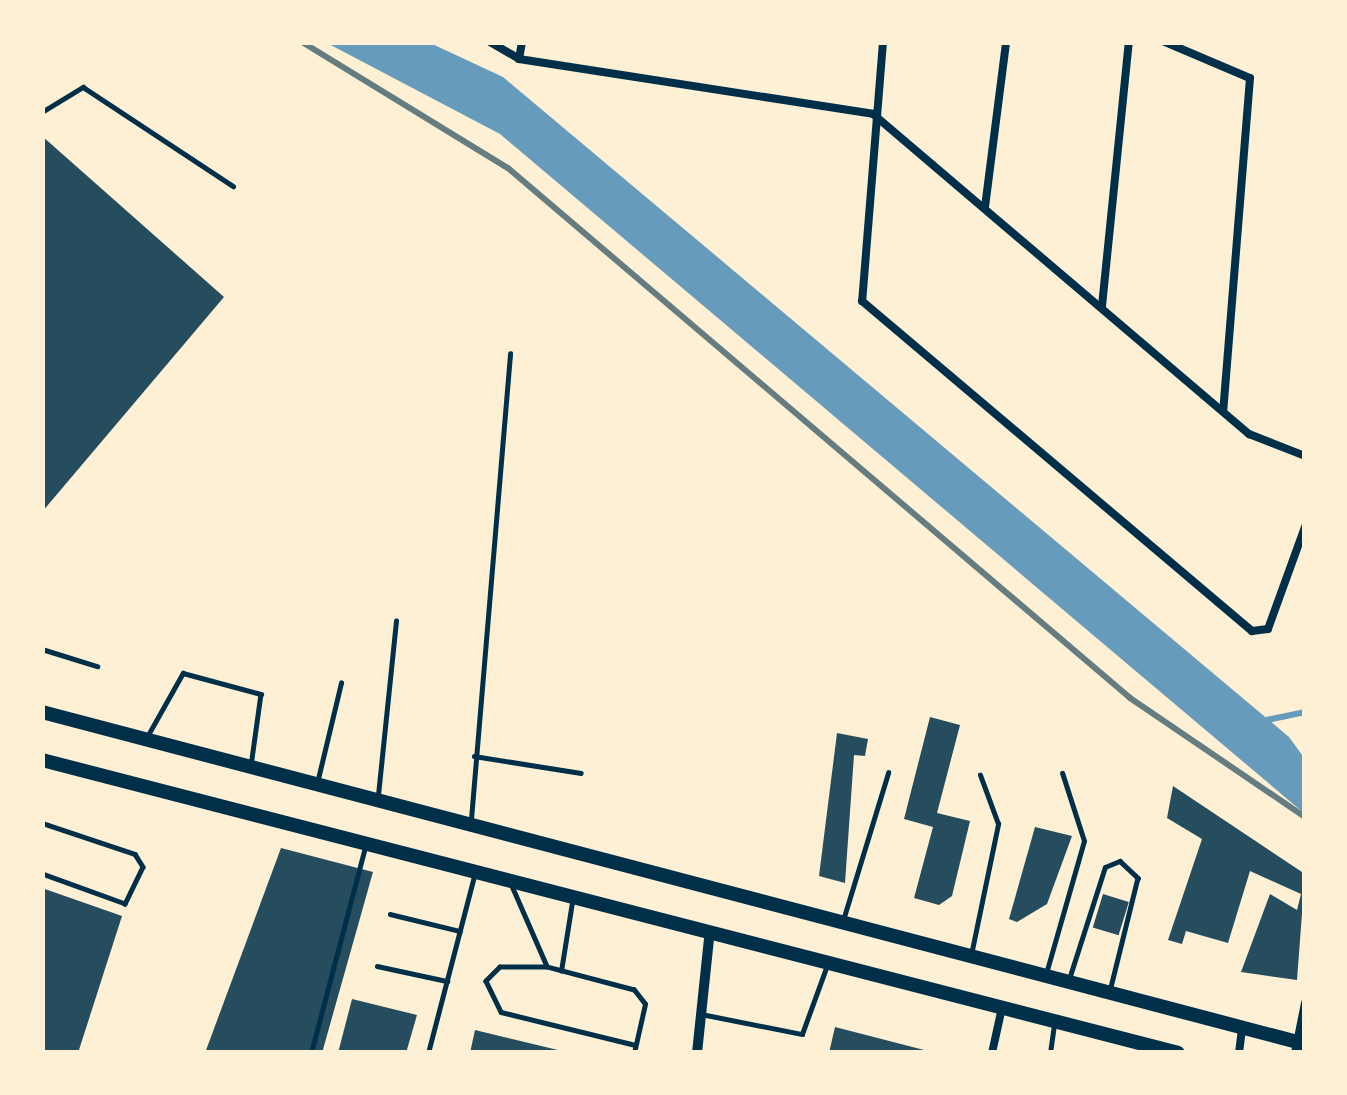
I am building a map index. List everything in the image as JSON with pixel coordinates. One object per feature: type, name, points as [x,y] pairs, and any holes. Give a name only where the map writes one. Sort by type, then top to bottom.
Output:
[{"type":"highway","points":[[42,712],[1046,975],[1299,1046]]},
{"type":"highway","points":[[42,760],[709,939],[1178,1053]]},
{"type":"street","points":[[490,42],[519,58],[873,114],[1223,412],[1269,446],[1305,456]]},
{"type":"street","points":[[519,58],[522,42]]},
{"type":"street","points":[[883,42],[873,114],[862,301],[1252,631],[1268,629],[1305,526]]},
{"type":"street","points":[[984,208],[1006,42]]},
{"type":"street","points":[[1102,306],[1129,42]]},
{"type":"street","points":[[1165,42],[1250,78],[1223,412]]},
{"type":"street","points":[[697,1053],[709,939]]},
{"type":"street","points":[[1299,1046],[1305,1003]]},
{"type":"street","points":[[992,1053],[1001,1012]]},
{"type":"street","points":[[1239,1053],[1243,1028]]},
{"type":"street","points":[[1270,1053],[1272,1036]]},
{"type":"lane","points":[[42,112],[83,87],[233,187]]},
{"type":"lane","points":[[471,825],[472,756],[510,354]]},
{"type":"lane","points":[[377,801],[396,621]]},
{"type":"lane","points":[[42,649],[97,666]]},
{"type":"lane","points":[[145,740],[177,678],[195,675],[264,697],[250,768]]},
{"type":"lane","points":[[316,784],[340,683]]},
{"type":"lane","points":[[472,756],[581,773]]},
{"type":"lane","points":[[842,922],[888,773]]},
{"type":"lane","points":[[1046,975],[1084,841],[1062,773]]},
{"type":"lane","points":[[970,956],[998,824],[980,775]]},
{"type":"lane","points":[[42,823],[135,854],[143,867],[125,904],[42,874]]},
{"type":"lane","points":[[311,1053],[365,847]]},
{"type":"lane","points":[[1068,981],[1105,867],[1120,861],[1138,878],[1109,992]]},
{"type":"lane","points":[[428,1053],[474,876]]},
{"type":"lane","points":[[512,886],[547,967]]},
{"type":"lane","points":[[561,970],[572,902]]},
{"type":"lane","points":[[390,914],[460,931]]},
{"type":"lane","points":[[377,966],[447,981]]},
{"type":"lane","points":[[701,1014],[802,1034],[826,968]]},
{"type":"lane","points":[[561,970],[643,996],[634,1049],[490,1006],[491,973],[561,970]]},
{"type":"lane","points":[[1050,1053],[1054,1024]]},
{"type":"water","points":[[325,42],[428,42],[503,77],[1289,737],[1305,759],[1305,814],[500,134]]},
{"type":"building","points":[[42,136],[224,297],[42,512]]},
{"type":"building","points":[[930,717],[960,725],[937,813],[970,821],[952,896],[939,905],[914,898],[933,827],[904,819]]},
{"type":"building","points":[[837,733],[868,739],[865,756],[854,755],[845,883],[819,876]]},
{"type":"building","points":[[1173,786],[1305,874],[1297,980],[1241,972],[1270,894],[1297,910],[1301,894],[1250,871],[1228,943],[1186,931],[1182,944],[1168,940],[1202,839],[1167,818]]},
{"type":"building","points":[[1035,827],[1072,836],[1047,904],[1017,922],[1009,919]]},
{"type":"building","points":[[281,848],[373,872],[322,1053],[205,1053]]},
{"type":"building","points":[[42,888],[122,916],[78,1053],[42,1053]]},
{"type":"building","points":[[1103,894],[1129,902],[1119,935],[1093,927]]},
{"type":"building","points":[[352,999],[417,1015],[406,1053],[338,1053]]},
{"type":"building","points":[[835,1027],[928,1051],[928,1053],[829,1053]]},
{"type":"building","points":[[475,1030],[562,1051],[562,1053],[470,1053]]},
{"type":"waterway","points":[[1262,721],[1305,712]]},
{"type":"railway","points":[[302,42],[508,168],[1130,698],[1305,817]]}]
